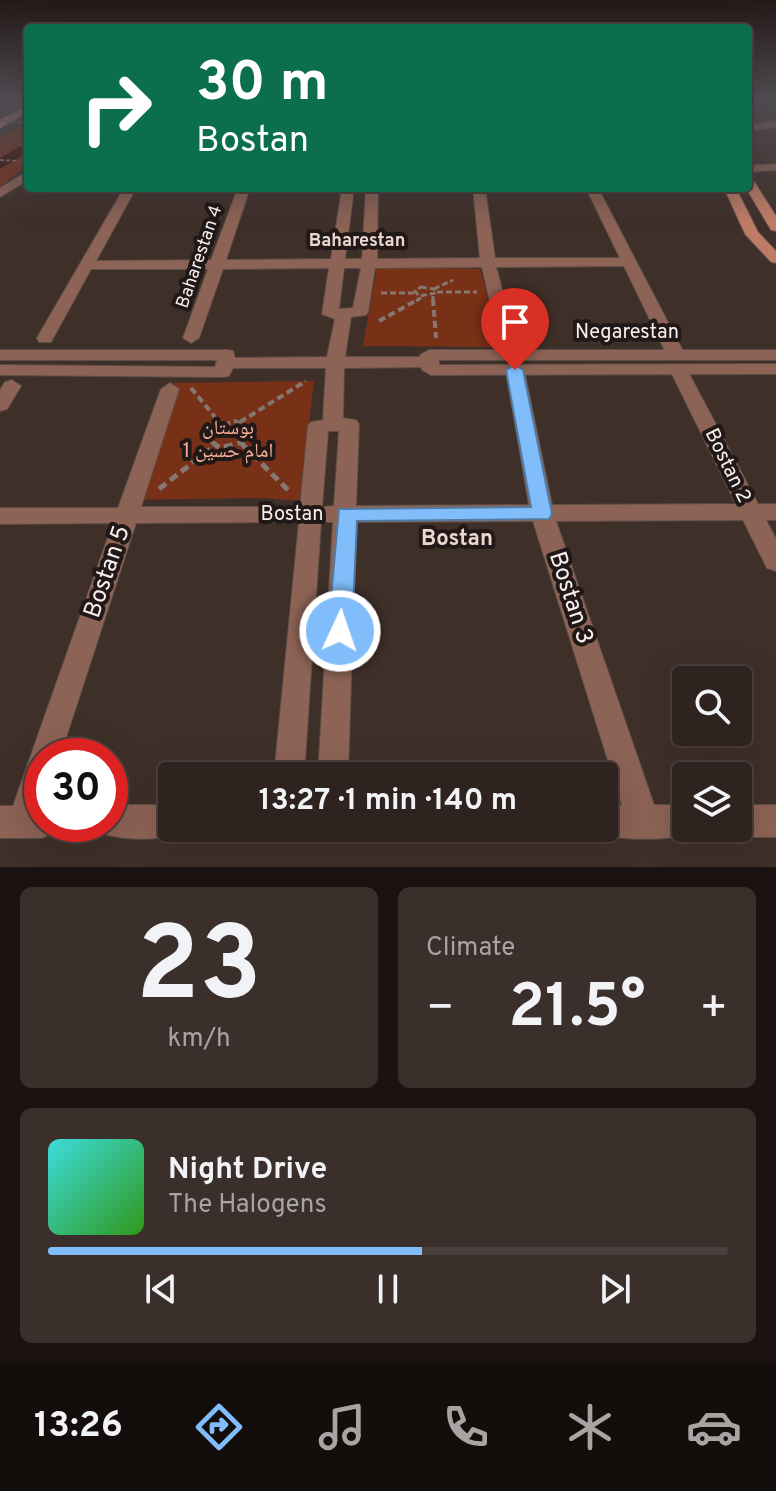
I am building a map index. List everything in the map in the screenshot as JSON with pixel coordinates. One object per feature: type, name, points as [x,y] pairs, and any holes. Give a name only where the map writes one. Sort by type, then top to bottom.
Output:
[{"type":"main road","points":[[752,188],[776,227]]},
{"type":"main road","points":[[732,192],[752,234],[776,259]]},
{"type":"street","points":[[752,169],[776,167]]},
{"type":"street","points":[[0,193],[24,177]]},
{"type":"street","points":[[45,338],[128,192]]},
{"type":"street","name":"Baharestan 4","points":[[191,338],[242,192]]},
{"type":"street","points":[[347,192],[330,314],[360,312],[370,263],[372,192]]},
{"type":"street","name":"Bostan 3","points":[[479,192],[488,263],[513,362],[542,514],[644,822]]},
{"type":"street","name":"Bostan 2","points":[[594,192],[776,562]]},
{"type":"street","points":[[85,265],[628,262]]},
{"type":"street","points":[[333,425],[335,362],[344,313]]},
{"type":"street","points":[[0,355],[227,355],[223,372],[174,380],[0,370]]},
{"type":"street","name":"Negarestan","points":[[678,362],[776,355]]},
{"type":"street","points":[[225,363],[432,357],[431,370],[513,362],[678,362],[776,369]]},
{"type":"street","name":"Bostan 5","points":[[51,738],[174,380]]},
{"type":"street","points":[[0,405],[12,386]]},
{"type":"street","points":[[290,762],[318,426],[349,424],[334,762]]},
{"type":"street","name":"Bostan","points":[[0,516],[776,512]]},
{"type":"street","points":[[128,821],[158,821]]},
{"type":"street","points":[[618,821],[672,821]]},
{"type":"street","points":[[752,821],[776,821]]},
{"type":"path","points":[[0,160],[19,161]]},
{"type":"path","points":[[415,293],[424,287],[437,292],[496,292]]},
{"type":"path","points":[[432,357],[433,296],[437,292]]},
{"type":"path","points":[[363,293],[433,296]]},
{"type":"path","points":[[214,446],[207,434],[220,423],[240,422],[335,362]]},
{"type":"path","points":[[174,380],[220,423]]},
{"type":"path","points":[[127,515],[214,446],[227,448],[242,444],[251,431],[240,422]]},
{"type":"path","points":[[242,444],[312,514]]},
{"type":"green space","points":[[0,141],[24,141],[24,168],[0,187]]},
{"type":"green space","points":[[377,267],[480,269],[501,347],[363,346]]},
{"type":"green space","name":"بوستان امام حسین 1","points":[[314,381],[300,501],[264,498],[128,500],[168,383]]},
{"type":"waterway","points":[[0,165],[24,149]]},
{"type":"district","name":"Baharestan","points":[[357,241]]},
{"type":"district","name":"Bostan","points":[[457,539]]},
{"type":"route","points":[[340,631],[347,514],[542,514],[515,370]]}]
